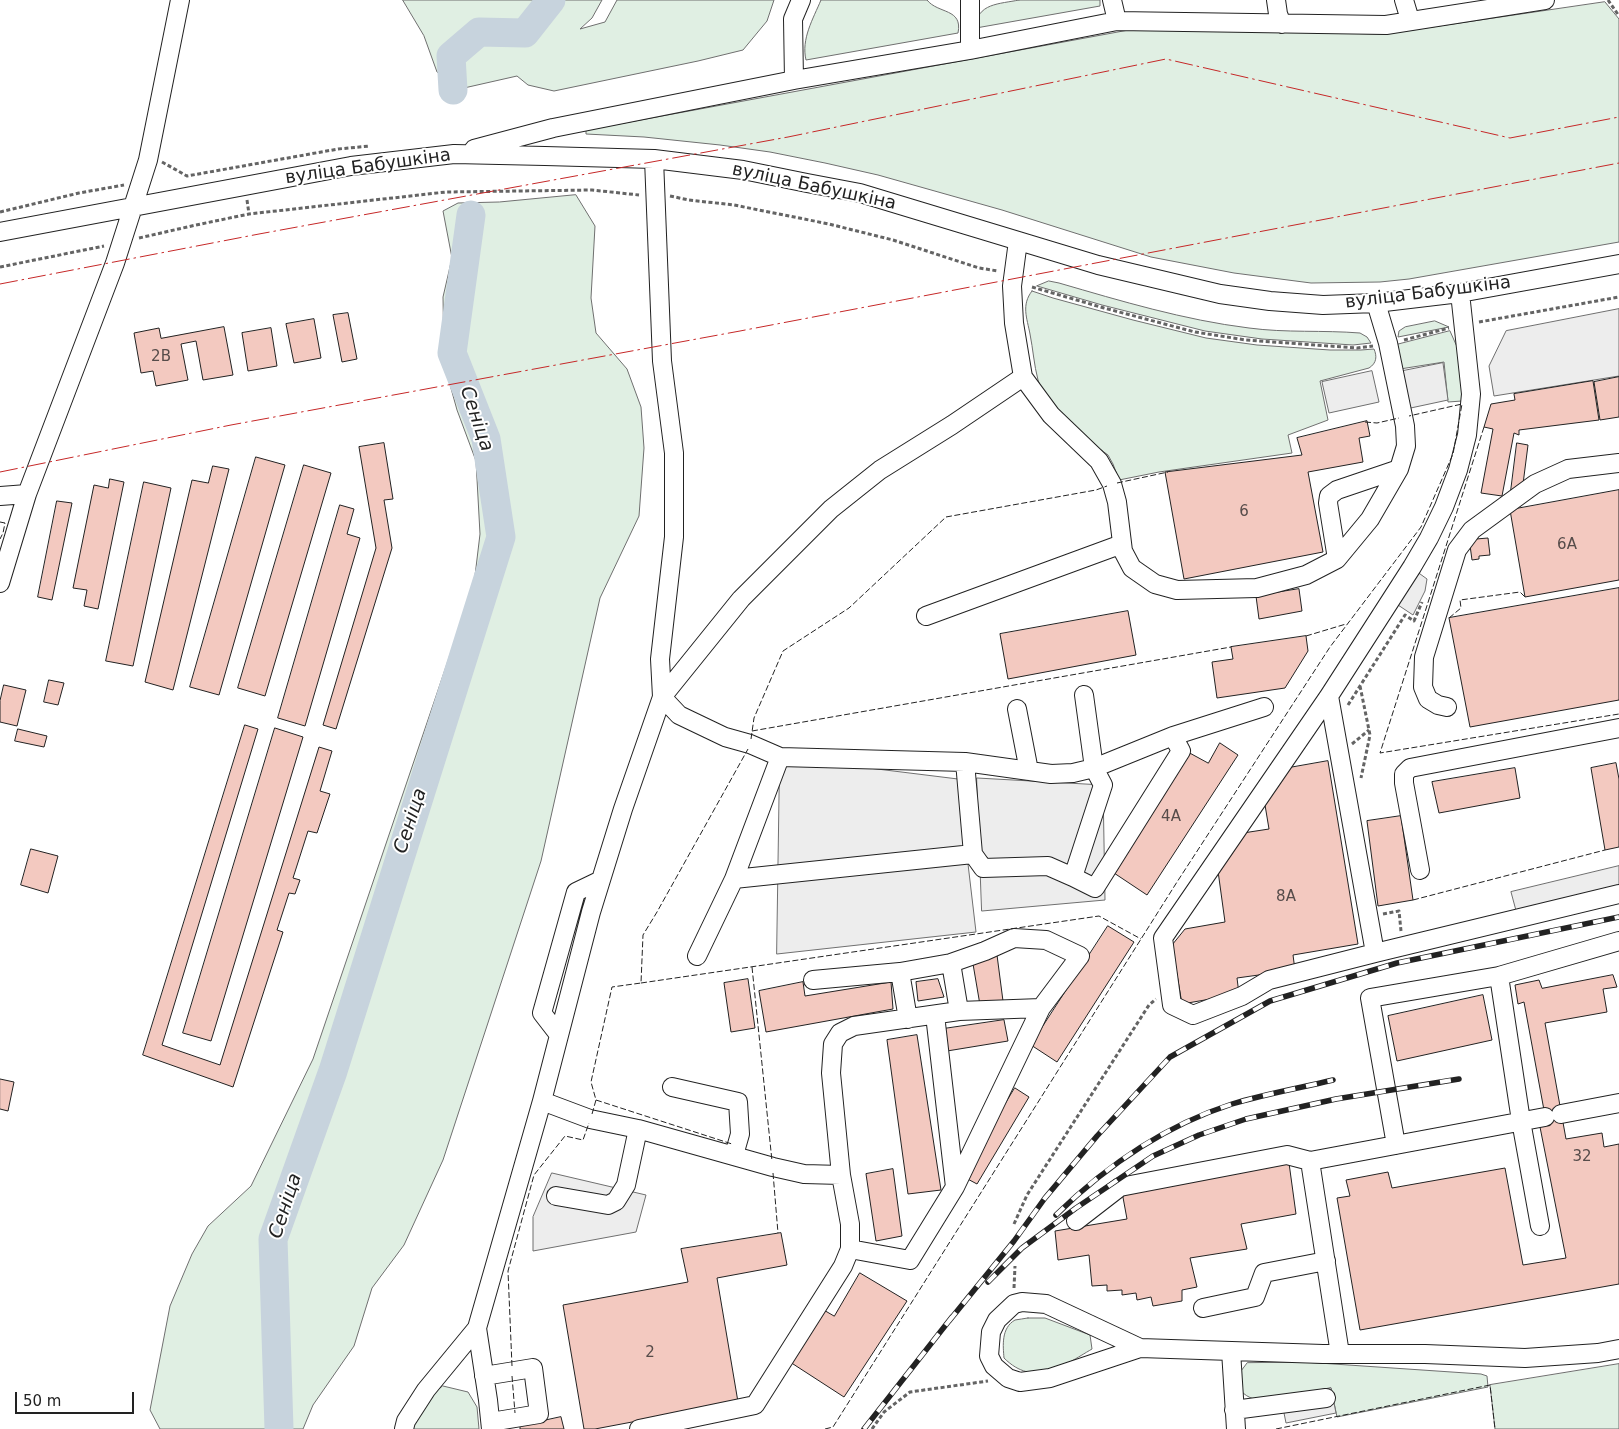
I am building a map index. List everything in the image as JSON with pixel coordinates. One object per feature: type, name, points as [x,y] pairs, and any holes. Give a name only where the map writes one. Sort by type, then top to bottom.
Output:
[{"type":"street","points":[[0,583],[27,494],[115,263],[148,160],[180,0]]},
{"type":"street","points":[[794,80],[793,19],[801,0]]},
{"type":"street","points":[[970,0],[970,50]]},
{"type":"street","points":[[1112,0],[1117,21]]},
{"type":"street","points":[[1276,0],[1282,24]]},
{"type":"street","points":[[1404,0],[1410,20]]},
{"type":"street","points":[[454,154],[553,128],[794,80],[970,50],[1117,21],[1386,25],[1545,0]]},
{"type":"street","name":"вуліца Бабушкіна","points":[[0,232],[351,166],[454,154],[654,159],[743,170],[860,194],[1098,265],[1220,294],[1270,301],[1323,305],[1376,303],[1460,293],[1619,264]]},
{"type":"street","points":[[654,159],[662,361],[674,452],[674,537],[660,660],[662,697],[679,715],[725,737],[750,744],[780,757],[966,762],[1051,774],[1072,773],[1094,768],[1173,736],[1264,708]]},
{"type":"street","points":[[1018,241],[1012,286],[1014,323],[1023,377],[1051,415],[1099,461],[1112,484],[1117,502],[1123,551],[1132,568],[1155,584],[1177,590],[1257,588],[1306,575],[1337,559],[1370,518],[1399,470],[1406,446],[1405,426],[1388,343],[1376,303]]},
{"type":"street","points":[[1460,293],[1471,394],[1468,435],[1458,470],[1444,507],[1421,553],[1329,696],[1163,938],[1172,1005],[1192,1015],[1242,996],[1269,980],[1619,894]]},
{"type":"street","points":[[404,1429],[406,1420],[426,1390],[476,1328],[542,1102],[591,912],[623,809],[662,697],[741,599],[831,509],[880,470],[952,425],[1023,377]]},
{"type":"street","points":[[1447,707],[1438,705],[1428,699],[1424,687],[1424,658],[1457,550],[1472,530],[1535,484],[1568,469],[1619,463]]},
{"type":"street","points":[[1337,559],[1328,503],[1329,496],[1337,490],[1399,470]]},
{"type":"street","points":[[0,496],[27,494]]},
{"type":"street","points":[[926,616],[1122,544]]},
{"type":"street","points":[[1073,877],[1103,785],[1094,768],[1084,695]]},
{"type":"street","points":[[1329,696],[1375,953]]},
{"type":"street","points":[[1017,709],[1029,771]]},
{"type":"street","points":[[1420,870],[1404,783],[1404,774],[1410,768],[1619,728]]},
{"type":"street","points":[[966,762],[973,854],[983,868],[1048,866],[1095,888],[1181,751],[1173,736]]},
{"type":"street","points":[[698,956],[734,879],[780,757]]},
{"type":"street","points":[[734,879],[973,854]]},
{"type":"street","points":[[813,980],[900,972],[951,963],[1014,938],[1046,940],[1080,956],[1041,1008],[955,1187],[910,1260],[850,1248]]},
{"type":"street","points":[[1396,1145],[1370,998],[1499,976],[1619,941]]},
{"type":"street","points":[[951,963],[959,1012]]},
{"type":"street","points":[[900,972],[908,1019]]},
{"type":"street","points":[[1499,976],[1521,1121],[1540,1226]]},
{"type":"street","points":[[639,1429],[755,1405],[843,1266],[850,1248],[850,1224],[841,1175],[831,1073],[833,1044],[840,1033],[854,1026],[959,1012],[1041,1008]]},
{"type":"street","points":[[935,1015],[955,1187]]},
{"type":"street","points":[[672,1087],[738,1102],[740,1134],[734,1155]]},
{"type":"street","points":[[542,1102],[590,1119],[638,1129],[773,1167],[804,1174],[841,1175]]},
{"type":"street","points":[[1076,1221],[1120,1187],[1287,1155],[1310,1161],[1619,1103]]},
{"type":"street","points":[[556,1196],[608,1206],[616,1201],[626,1185],[638,1129]]},
{"type":"street","points":[[1310,1161],[1340,1354]]},
{"type":"street","points":[[1203,1308],[1255,1297],[1264,1273],[1326,1261]]},
{"type":"street","points":[[1140,1348],[1046,1304],[1022,1302],[1014,1304],[997,1320],[991,1332],[989,1356],[994,1366],[1008,1378],[1020,1382],[1050,1378],[1140,1348],[1525,1358],[1598,1353],[1619,1349]]},
{"type":"street","points":[[476,1328],[491,1426],[539,1414],[533,1368],[484,1376]]},
{"type":"street","points":[[1231,1351],[1236,1429]]},
{"type":"street","points":[[1234,1410],[1326,1398]]},
{"type":"path","points":[[1608,0],[1619,16]]},
{"type":"path","points":[[162,162],[187,176],[338,148],[375,145]]},
{"type":"path","points":[[0,212],[79,193],[125,185]]},
{"type":"path","points":[[132,240],[249,214],[274,212]]},
{"type":"path","points":[[0,267],[110,245]]},
{"type":"path","points":[[1032,287],[1104,308],[1209,334],[1246,340],[1357,348],[1388,343],[1464,324],[1619,297]]},
{"type":"path","points":[[1359,787],[1370,735],[1360,686]]},
{"type":"path","points":[[1014,1224],[1027,1195],[1149,1005],[1170,987]]},
{"type":"path","points":[[1014,1266],[1014,1304]]},
{"type":"path","points":[[872,1429],[884,1412],[910,1392],[1008,1378]]},
{"type":"green space","points":[[403,0],[602,0],[592,18],[580,29],[605,22],[617,0],[774,0],[767,21],[743,50],[554,91],[528,85],[517,76],[464,88],[437,72],[424,36]]},
{"type":"green space","points":[[821,0],[927,0],[957,19],[959,25],[958,33],[806,60],[806,37]]},
{"type":"green space","points":[[1019,0],[1100,0],[1100,6],[976,28],[977,20],[985,9],[997,4]]},
{"type":"green space","points":[[1605,2],[1619,19],[1619,242],[1409,279],[1380,282],[1311,283],[1234,273],[1151,257],[1002,210],[878,175],[825,163],[770,152],[720,145],[644,137],[586,134],[586,130],[1134,29],[1384,34]]},
{"type":"green space","points":[[576,195],[595,226],[591,298],[596,333],[627,369],[641,407],[644,448],[639,516],[600,598],[541,861],[443,1160],[404,1245],[372,1288],[354,1346],[313,1405],[303,1429],[160,1429],[150,1410],[170,1306],[192,1254],[208,1226],[251,1186],[313,1059],[474,584],[480,534],[476,461],[457,410],[444,363],[443,297],[452,258],[443,211],[458,203],[499,202]]},
{"type":"green space","points":[[1049,281],[1153,309],[1225,325],[1263,330],[1360,333],[1367,337],[1371,343],[1353,345],[1262,339],[1205,331],[1102,305],[1037,286]]},
{"type":"green space","points":[[1032,291],[1133,320],[1206,338],[1257,345],[1330,350],[1374,349],[1376,359],[1369,368],[1320,381],[1328,420],[1288,435],[1292,453],[1159,472],[1119,480],[1108,455],[1068,422],[1049,401],[1042,390],[1038,380],[1026,312],[1027,301]]},
{"type":"green space","points":[[1435,321],[1449,327],[1398,337],[1399,331],[1405,327]]},
{"type":"green space","points":[[1450,331],[1458,349],[1461,368],[1462,401],[1448,402],[1444,362],[1400,369],[1396,345]]},
{"type":"green space","points":[[1045,1318],[1090,1335],[1092,1349],[1070,1362],[1048,1371],[1026,1372],[1015,1367],[1004,1358],[1003,1343],[1005,1332],[1010,1323],[1015,1320]]},
{"type":"green space","points":[[1304,1362],[1481,1374],[1487,1376],[1488,1387],[1337,1417],[1331,1388],[1270,1400],[1254,1399],[1241,1391],[1241,1371],[1247,1363]]},
{"type":"green space","points":[[1619,1364],[1619,1429],[1495,1429],[1490,1385]]},
{"type":"green space","points":[[443,1386],[468,1392],[477,1407],[479,1429],[409,1429],[430,1396]]},
{"type":"shaded area","points":[[1619,309],[1619,376],[1494,396],[1489,366],[1506,331]]},
{"type":"shaded area","points":[[1443,363],[1448,400],[1406,409],[1398,372]]},
{"type":"shaded area","points":[[1372,371],[1379,402],[1329,413],[1322,382]]},
{"type":"shaded area","points":[[1416,571],[1427,579],[1425,591],[1413,615],[1395,603]]},
{"type":"shaded area","points":[[780,757],[958,779],[976,932],[777,954]]},
{"type":"shaded area","points":[[977,778],[1103,785],[1105,900],[982,911]]},
{"type":"shaded area","points":[[1619,866],[1619,894],[1518,918],[1511,892]]},
{"type":"shaded area","points":[[552,1173],[646,1195],[636,1232],[533,1251],[533,1217]]},
{"type":"shaded area","points":[[1331,1388],[1336,1413],[1286,1423],[1281,1398]]},
{"type":"building","points":[[348,313],[357,359],[342,362],[333,315]]},
{"type":"building","points":[[314,319],[321,358],[294,363],[286,324]]},
{"type":"building","points":[[224,327],[233,375],[203,380],[196,341],[181,344],[188,380],[156,386],[153,371],[141,373],[134,333],[159,328],[161,338]]},
{"type":"building","points":[[271,328],[277,366],[248,371],[242,333]]},
{"type":"building","points":[[1619,377],[1619,417],[1600,420],[1594,382]]},
{"type":"building","points":[[1593,381],[1599,420],[1519,430],[1519,435],[1514,433],[1502,496],[1481,493],[1493,429],[1484,427],[1491,404],[1515,400],[1514,394]]},
{"type":"building","points":[[1367,421],[1370,436],[1359,438],[1363,462],[1308,472],[1323,552],[1184,579],[1165,472],[1302,455],[1297,438]]},
{"type":"building","points":[[384,443],[393,499],[384,500],[392,548],[336,729],[323,725],[376,548],[359,447]]},
{"type":"building","points":[[1517,443],[1528,445],[1522,492],[1511,491]]},
{"type":"building","points":[[256,457],[285,465],[219,695],[190,687]]},
{"type":"building","points":[[304,465],[331,473],[265,696],[238,688]]},
{"type":"building","points":[[213,466],[229,469],[173,690],[145,682],[192,480],[208,483]]},
{"type":"building","points":[[110,479],[124,482],[98,609],[84,606],[87,590],[73,588],[94,485],[108,488]]},
{"type":"building","points":[[144,482],[171,488],[133,666],[106,661]]},
{"type":"building","points":[[1619,490],[1619,580],[1525,597],[1510,510]]},
{"type":"building","points":[[57,501],[72,503],[52,600],[38,597]]},
{"type":"building","points":[[340,505],[354,509],[347,534],[360,538],[305,726],[278,718]]},
{"type":"building","points":[[1476,537],[1476,539],[1488,538],[1490,555],[1479,556],[1479,559],[1472,560],[1469,538]]},
{"type":"building","points":[[1619,588],[1619,700],[1470,727],[1449,618]]},
{"type":"building","points":[[1299,589],[1302,611],[1259,619],[1256,596]]},
{"type":"building","points":[[1128,611],[1136,655],[1008,679],[1000,634]]},
{"type":"building","points":[[1306,636],[1308,651],[1285,688],[1217,698],[1212,662],[1233,659],[1231,647]]},
{"type":"building","points":[[49,680],[64,683],[58,705],[44,702]]},
{"type":"building","points":[[4,685],[26,690],[17,726],[0,722],[0,701]]},
{"type":"building","points":[[245,725],[258,729],[162,1045],[220,1065],[319,747],[332,751],[320,791],[330,794],[317,833],[308,831],[293,878],[300,880],[295,894],[289,893],[277,930],[283,932],[233,1087],[143,1055]]},
{"type":"building","points":[[275,728],[303,737],[211,1041],[183,1033]]},
{"type":"building","points":[[18,729],[47,736],[44,747],[15,741]]},
{"type":"building","points":[[1220,743],[1238,755],[1147,895],[1111,871],[1186,751],[1208,763]]},
{"type":"building","points":[[1328,761],[1358,944],[1293,955],[1295,970],[1237,978],[1239,994],[1182,1004],[1172,945],[1185,929],[1225,922],[1218,871],[1243,833],[1269,829],[1265,805],[1288,768]]},
{"type":"building","points":[[1616,763],[1619,779],[1619,847],[1605,850],[1591,768]]},
{"type":"building","points":[[1515,768],[1520,798],[1439,813],[1432,782]]},
{"type":"building","points":[[1401,816],[1413,900],[1378,906],[1367,821]]},
{"type":"building","points":[[31,849],[58,856],[48,893],[21,885]]},
{"type":"building","points":[[1108,926],[1134,942],[1057,1062],[1031,1045]]},
{"type":"building","points":[[997,955],[1003,1001],[980,1005],[972,958]]},
{"type":"building","points":[[1613,975],[1617,987],[1603,989],[1607,1012],[1545,1023],[1566,1139],[1602,1133],[1604,1147],[1619,1144],[1619,1284],[1360,1330],[1337,1198],[1350,1196],[1346,1180],[1388,1172],[1392,1188],[1505,1168],[1523,1265],[1566,1258],[1539,1122],[1546,1121],[1524,1002],[1518,1004],[1515,985],[1539,980],[1542,988]]},
{"type":"building","points":[[748,979],[755,1028],[731,1032],[724,983]]},
{"type":"building","points":[[938,979],[944,997],[918,1001],[916,982]]},
{"type":"building","points":[[803,982],[805,996],[891,982],[893,1009],[766,1032],[759,991]]},
{"type":"building","points":[[1483,995],[1492,1040],[1397,1061],[1388,1016]]},
{"type":"building","points":[[1004,1020],[1008,1041],[947,1051],[943,1029]]},
{"type":"building","points":[[917,1035],[941,1190],[908,1194],[887,1040]]},
{"type":"building","points":[[0,1079],[14,1082],[8,1111],[0,1109]]},
{"type":"building","points":[[1015,1088],[1029,1097],[977,1184],[962,1176]]},
{"type":"building","points":[[1289,1163],[1296,1214],[1241,1224],[1247,1249],[1190,1258],[1197,1287],[1182,1290],[1182,1301],[1153,1306],[1151,1297],[1137,1300],[1136,1293],[1122,1295],[1122,1290],[1107,1291],[1107,1285],[1092,1286],[1089,1255],[1058,1260],[1055,1231],[1127,1219],[1122,1192]]},
{"type":"building","points":[[893,1169],[902,1236],[876,1241],[866,1174]]},
{"type":"building","points":[[781,1233],[787,1265],[717,1278],[738,1402],[595,1429],[584,1429],[563,1305],[688,1282],[681,1249]]},
{"type":"building","points":[[860,1273],[907,1301],[844,1397],[790,1362],[822,1309],[834,1316]]},
{"type":"building","points":[[561,1417],[564,1429],[520,1429],[520,1426]]},
{"type":"waterway","name":"Сеніца","points":[[453,90],[451,56],[479,32],[525,33],[551,0]]},
{"type":"waterway","name":"Сеніца","points":[[279,1429],[273,1239],[333,1071],[501,537],[486,439],[452,353],[471,215]]},
{"type":"railway","points":[[949,1321],[1014,1241],[1045,1198],[1097,1136],[1170,1057],[1270,1001],[1397,963],[1619,917]]},
{"type":"railway","points":[[988,1282],[1022,1248],[1076,1208],[1153,1156],[1199,1135],[1246,1119],[1336,1099],[1459,1079]]},
{"type":"railway","points":[[1056,1215],[1116,1164],[1138,1149],[1183,1124],[1232,1104],[1333,1080]]},
{"type":"railway","points":[[864,1429],[952,1317]]},
{"type":"fence","points":[[825,1429],[833,1427],[1177,882],[1330,647],[1421,527],[1453,454],[1462,404],[1409,416]]},
{"type":"fence","points":[[1365,422],[1377,423],[1399,418]]},
{"type":"fence","points":[[1484,427],[1380,753],[1619,714]]},
{"type":"fence","points":[[1117,483],[1168,472]]},
{"type":"fence","points":[[751,739],[754,718],[783,651],[849,608],[946,517],[1096,490],[1107,486]]},
{"type":"fence","points":[[0,522],[5,523],[0,539]]},
{"type":"fence","points":[[1449,618],[1461,608],[1460,600],[1520,592],[1525,597]]},
{"type":"fence","points":[[1306,636],[1346,624]]},
{"type":"fence","points":[[752,731],[1231,647]]},
{"type":"fence","points":[[592,1114],[596,1100],[591,1082],[612,987],[641,983],[643,935],[748,749]]},
{"type":"fence","points":[[1413,900],[1605,850]]},
{"type":"fence","points":[[641,983],[1099,916],[1141,939]]},
{"type":"fence","points":[[752,967],[772,1161]]},
{"type":"fence","points":[[596,1100],[732,1144]]},
{"type":"fence","points":[[512,1366],[508,1271],[534,1175],[565,1136],[583,1140],[589,1123]]},
{"type":"fence","points":[[773,1173],[778,1233]]},
{"type":"fence","points":[[512,1376],[515,1413]]},
{"type":"fence","points":[[1276,1429],[1490,1385],[1495,1429]]},
{"type":"power","points":[[0,284],[259,234],[788,137],[1166,59],[1510,138],[1619,117]]},
{"type":"power","points":[[0,472],[231,425],[740,331],[1619,163]]}]
